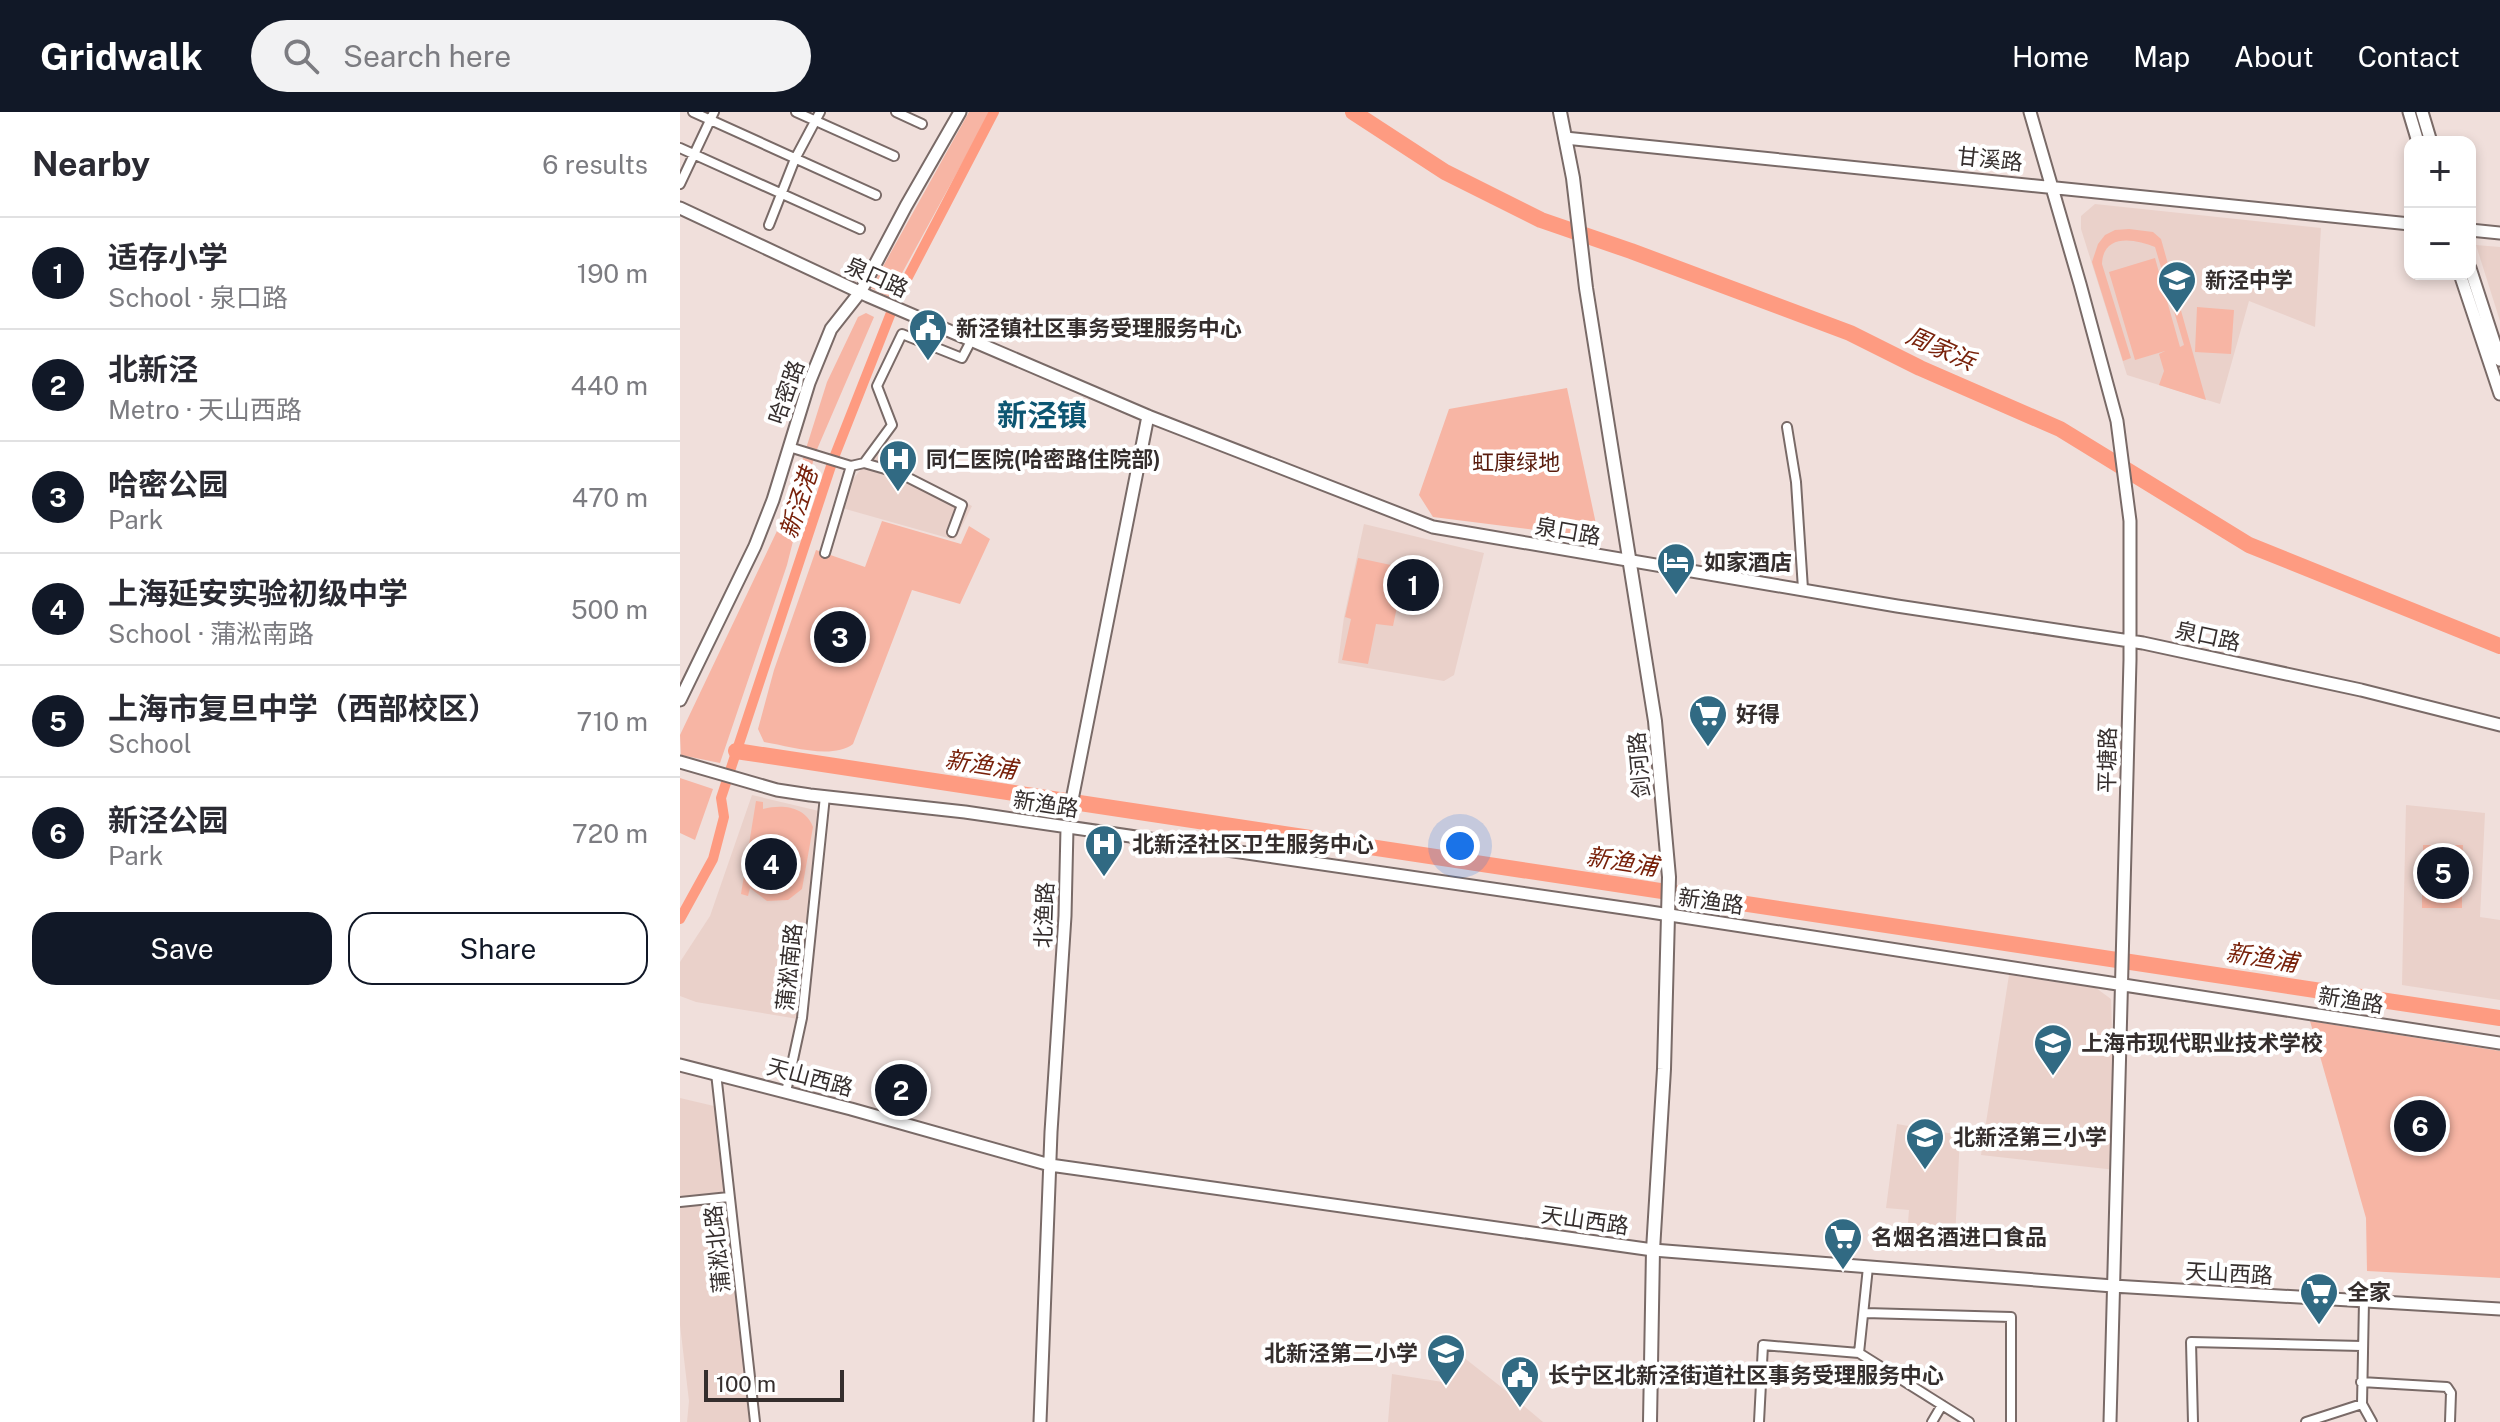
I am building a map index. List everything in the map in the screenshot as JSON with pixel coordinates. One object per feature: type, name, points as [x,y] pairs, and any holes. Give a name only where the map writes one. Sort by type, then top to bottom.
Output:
[{"type":"main road","name":"剑河路","points":[[1560,112],[1573,178],[1586,288],[1655,721],[1669,877],[1653,1250],[1650,1422]]},
{"type":"street","points":[[693,112],[712,116],[795,159],[876,195]]},
{"type":"street","points":[[796,112],[817,116],[894,156]]},
{"type":"street","points":[[896,112],[922,124]]},
{"type":"street","name":"哈密路","points":[[680,700],[755,546],[809,383],[831,329],[864,294],[906,206],[960,112]]},
{"type":"street","name":"平塘路","points":[[2030,112],[2117,421],[2130,521],[2123,952],[2110,1422]]},
{"type":"street","points":[[2409,112],[2416,136]]},
{"type":"street","points":[[2422,112],[2429,136]]},
{"type":"street","points":[[680,184],[712,116]]},
{"type":"street","points":[[769,225],[795,159],[817,116]]},
{"type":"street","name":"甘溪路","points":[[1565,138],[2051,185],[2404,223]]},
{"type":"street","points":[[680,148],[860,229]]},
{"type":"street","name":"泉口路","points":[[680,208],[864,294],[1148,416],[1433,527],[1897,606],[2128,640],[2361,690],[2500,725]]},
{"type":"street","points":[[2476,231],[2500,233]]},
{"type":"street","points":[[2462,280],[2500,394]]},
{"type":"street","points":[[2474,280],[2500,360]]},
{"type":"street","points":[[864,463],[892,425],[877,386],[902,334],[962,358],[972,339]]},
{"type":"street","name":"北渔路","points":[[1040,1422],[1050,1165],[1065,929],[1067,828],[1148,416]]},
{"type":"street","points":[[1787,427],[1796,482],[1803,589]]},
{"type":"street","points":[[789,447],[851,466],[864,463],[899,473],[962,505],[952,532]]},
{"type":"street","points":[[825,553],[851,466]]},
{"type":"street","name":"新渔路","points":[[680,762],[777,790],[965,812],[1669,915],[2500,1043]]},
{"type":"street","name":"蒲淞南路","points":[[786,1092],[802,1018],[825,796]]},
{"type":"street","name":"天山西路","points":[[680,1065],[1050,1165],[1653,1250],[2113,1286],[2500,1309]]},
{"type":"street","name":"蒲淞北路","points":[[716,1073],[755,1422]]},
{"type":"street","points":[[680,1202],[729,1197]]},
{"type":"street","points":[[1859,1353],[1868,1267]]},
{"type":"street","points":[[2364,1301],[2362,1404],[2372,1422]]},
{"type":"street","points":[[1865,1313],[2011,1317],[2011,1422]]},
{"type":"street","points":[[2193,1422],[2191,1342],[2362,1346]]},
{"type":"street","points":[[1759,1422],[1763,1345],[1859,1353],[1969,1422]]},
{"type":"street","points":[[2361,1382],[2447,1387],[2451,1393],[2450,1422]]},
{"type":"street","points":[[2306,1422],[2362,1404]]},
{"type":"street","points":[[1932,1422],[1942,1405]]},
{"type":"shaded area","name":"新泾中学","points":[[2095,204],[2321,228],[2315,327],[2249,301],[2220,404],[2127,375],[2081,229],[2081,216]]},
{"type":"shaded area","points":[[2476,245],[2500,247],[2500,321]]},
{"type":"shaded area","name":"同仁医院(哈密路住院部)","points":[[875,453],[972,506],[955,540],[842,508],[852,480]]},
{"type":"shaded area","points":[[1364,524],[1484,553],[1454,675],[1444,681],[1338,663],[1344,617]]},
{"type":"shaded area","points":[[752,795],[819,811],[798,1019],[696,1002],[680,996],[680,962],[710,916]]},
{"type":"shaded area","points":[[2406,805],[2485,813],[2480,917],[2500,920],[2500,1000],[2402,985]]},
{"type":"shaded area","name":"上海市现代职业技术学校","points":[[2009,975],[2096,988],[2111,999],[2116,1170],[1981,1155]]},
{"type":"shaded area","points":[[680,1098],[714,1106],[751,1422],[687,1422],[689,1401],[680,1325]]},
{"type":"shaded area","name":"北新泾第三小学","points":[[1897,1124],[1960,1135],[1955,1239],[1907,1235],[1909,1210],[1886,1208]]},
{"type":"shaded area","name":"北新泾第二小学","points":[[1453,1349],[1543,1422],[1388,1422],[1392,1374],[1449,1383]]},
{"type":"green space","points":[[969,112],[990,112],[889,297],[871,288]]},
{"type":"green space","points":[[2115,230],[2153,232],[2161,239],[2206,400],[2159,385],[2164,371],[2159,354],[2165,351],[2135,360],[2109,272],[2155,258],[2180,347],[2184,345],[2155,247],[2130,241],[2108,247],[2102,264],[2131,358],[2123,361],[2092,262],[2098,244],[2105,235]]},
{"type":"green space","points":[[2197,307],[2234,310],[2231,354],[2195,352]]},
{"type":"green space","points":[[866,313],[874,317],[815,454],[787,565],[720,763],[681,755],[680,735],[786,512],[827,382],[858,317]]},
{"type":"green space","name":"虹康绿地","points":[[1567,388],[1599,538],[1433,517],[1419,495],[1449,409]]},
{"type":"green space","points":[[882,521],[961,544],[969,526],[990,539],[960,604],[912,590],[853,744],[844,749],[822,751],[764,742],[758,729],[774,670],[816,550],[865,567]]},
{"type":"green space","points":[[1358,558],[1405,568],[1393,626],[1376,624],[1368,664],[1342,660],[1351,619],[1345,617]]},
{"type":"green space","points":[[680,778],[713,789],[695,840],[680,833]]},
{"type":"green space","points":[[756,801],[763,802],[763,809],[785,807],[799,811],[813,827],[802,889],[788,900],[767,901],[750,888],[748,896],[741,894]]},
{"type":"green space","points":[[2423,845],[2463,845],[2462,865],[2423,864]]},
{"type":"green space","points":[[2423,867],[2462,867],[2462,886],[2422,886]]},
{"type":"green space","points":[[2422,889],[2462,889],[2462,908],[2422,908]]},
{"type":"green space","points":[[2310,1021],[2500,1051],[2500,1278],[2367,1271],[2366,1218]]},
{"type":"waterway","name":"新泾港","points":[[680,919],[713,859],[724,817],[721,798],[833,460],[896,300],[994,112]]},
{"type":"waterway","name":"周家浜","points":[[1353,112],[1445,172],[1541,220],[1850,333],[1920,368],[2060,429],[2249,545],[2500,646]]},
{"type":"waterway","name":"新渔浦","points":[[736,751],[2500,1018]]},
{"type":"place","name":"新泾中学","points":[[2177,314]]},
{"type":"place","name":"新泾镇社区事务受理服务中心","points":[[928,362]]},
{"type":"place","name":"同仁医院(哈密路住院部)","points":[[898,493]]},
{"type":"place","name":"适存小学","points":[[1413,585]]},
{"type":"place","name":"如家酒店","points":[[1676,596]]},
{"type":"place","name":"哈密公园","points":[[840,637]]},
{"type":"place","name":"好得","points":[[1708,748]]},
{"type":"place","name":"上海延安实验初级中学","points":[[771,864]]},
{"type":"place","name":"上海市复旦中学（西部校区）","points":[[2443,873]]},
{"type":"place","name":"北新泾社区卫生服务中心","points":[[1104,878]]},
{"type":"place","name":"上海市现代职业技术学校","points":[[2053,1077]]},
{"type":"place","name":"北新泾","points":[[901,1090]]},
{"type":"place","name":"新泾公园","points":[[2420,1126]]},
{"type":"place","name":"北新泾第三小学","points":[[1925,1171]]},
{"type":"place","name":"名烟名酒进口食品","points":[[1843,1271]]},
{"type":"place","name":"全家","points":[[2319,1326]]},
{"type":"place","name":"北新泾第二小学","points":[[1446,1387]]},
{"type":"place","name":"长宁区北新泾街道社区事务受理服务中心","points":[[1520,1409]]},
{"type":"district","name":"新泾镇","points":[[1042,415]]}]
